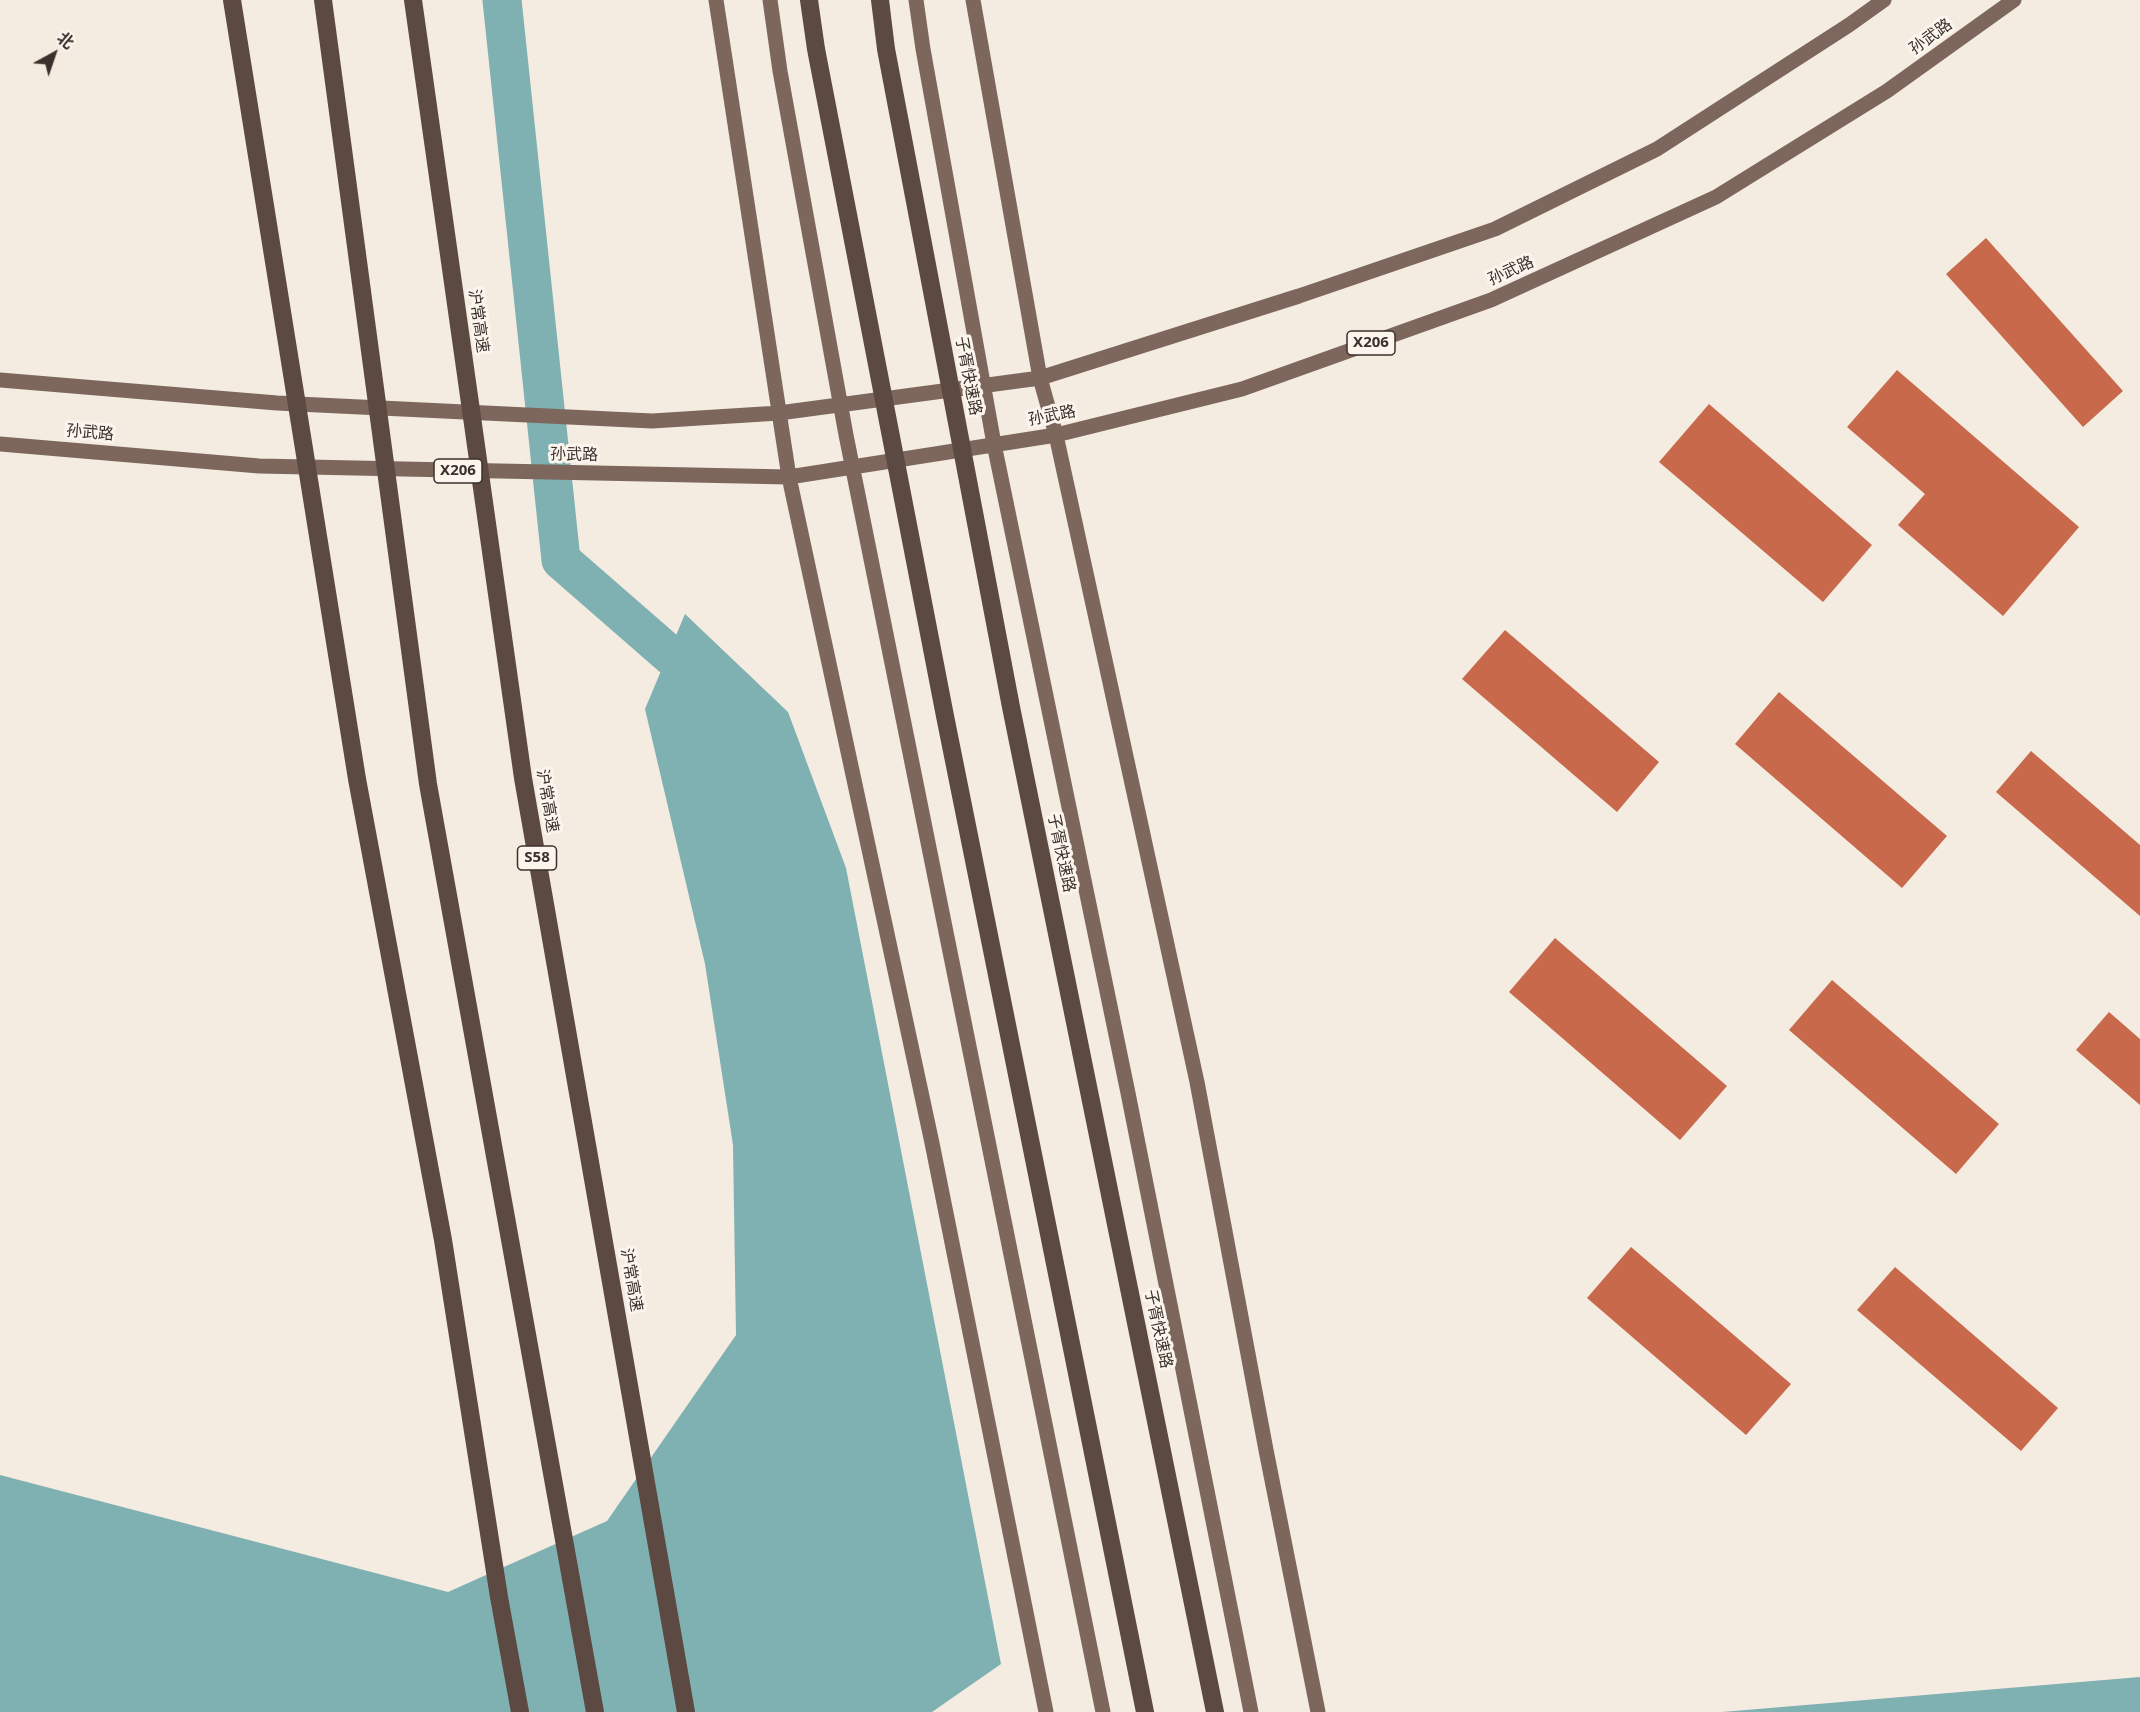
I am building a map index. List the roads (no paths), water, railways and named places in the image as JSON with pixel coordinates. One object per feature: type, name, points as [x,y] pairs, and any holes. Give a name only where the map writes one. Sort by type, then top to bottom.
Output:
[{"type":"highway","points":[[232,0],[357,779],[442,1240],[497,1586],[520,1712]]},
{"type":"highway","points":[[323,0],[428,784],[595,1712]]},
{"type":"highway","name":"沪常高速","points":[[413,0],[523,778],[686,1712]]},
{"type":"highway","points":[[809,0],[816,50],[945,716],[1145,1712]]},
{"type":"highway","name":"子胥快速路","points":[[880,0],[886,49],[1011,707],[1215,1712]]},
{"type":"main road","points":[[716,0],[789,477],[933,1143],[1046,1712]]},
{"type":"main road","points":[[770,0],[780,71],[853,467],[1103,1712]]},
{"type":"main road","points":[[916,0],[994,444],[1128,1093],[1251,1712]]},
{"type":"main road","points":[[973,0],[1040,378],[1056,435],[1197,1082],[1318,1712]]},
{"type":"main road","points":[[0,380],[277,403],[652,421],[779,413],[1040,378],[1299,296],[1495,229],[1657,149],[1884,0]]},
{"type":"main road","name":"孙武路","points":[[0,444],[259,466],[789,477],[1056,435],[1242,389],[1491,300],[1716,197],[1887,91],[2014,0]]},
{"type":"water","points":[[685,614],[788,712],[846,868],[1001,1664],[932,1712],[0,1712],[0,1475],[448,1592],[607,1521],[736,1335],[733,1145],[705,964],[645,709]]},
{"type":"water","points":[[2140,1677],[2140,1712],[1722,1712]]},
{"type":"waterway","points":[[502,0],[561,560],[709,689]]}]
